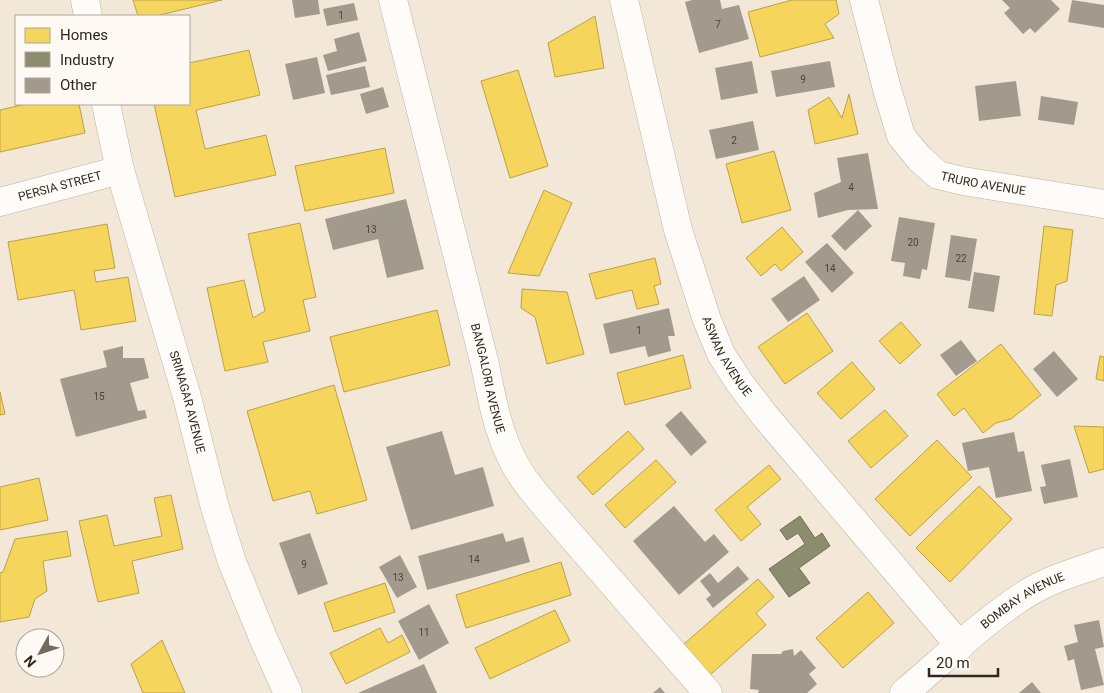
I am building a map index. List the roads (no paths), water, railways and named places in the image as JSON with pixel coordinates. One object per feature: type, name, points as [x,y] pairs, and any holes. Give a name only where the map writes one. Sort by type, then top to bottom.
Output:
[{"type":"street","points":[[85,0],[88,15]]},
{"type":"street","name":"BANGALORI AVENUE","points":[[393,0],[485,365],[499,430],[512,459],[523,478],[548,509],[708,693]]},
{"type":"street","name":"ASWAN AVENUE","points":[[624,0],[678,230],[707,320],[721,354],[739,382],[765,416],[960,646]]},
{"type":"street","name":"TRURO AVENUE","points":[[864,0],[901,136],[919,158],[938,175],[963,181],[1104,204]]},
{"type":"street","name":"SRINAGAR AVENUE","points":[[106,105],[120,170],[187,397],[214,504],[232,562],[288,693]]},
{"type":"street","name":"PERSIA STREET","points":[[0,202],[120,170]]},
{"type":"street","name":"BOMBAY AVENUE","points":[[904,693],[960,646],[1027,594],[1062,576],[1104,562]]}]
